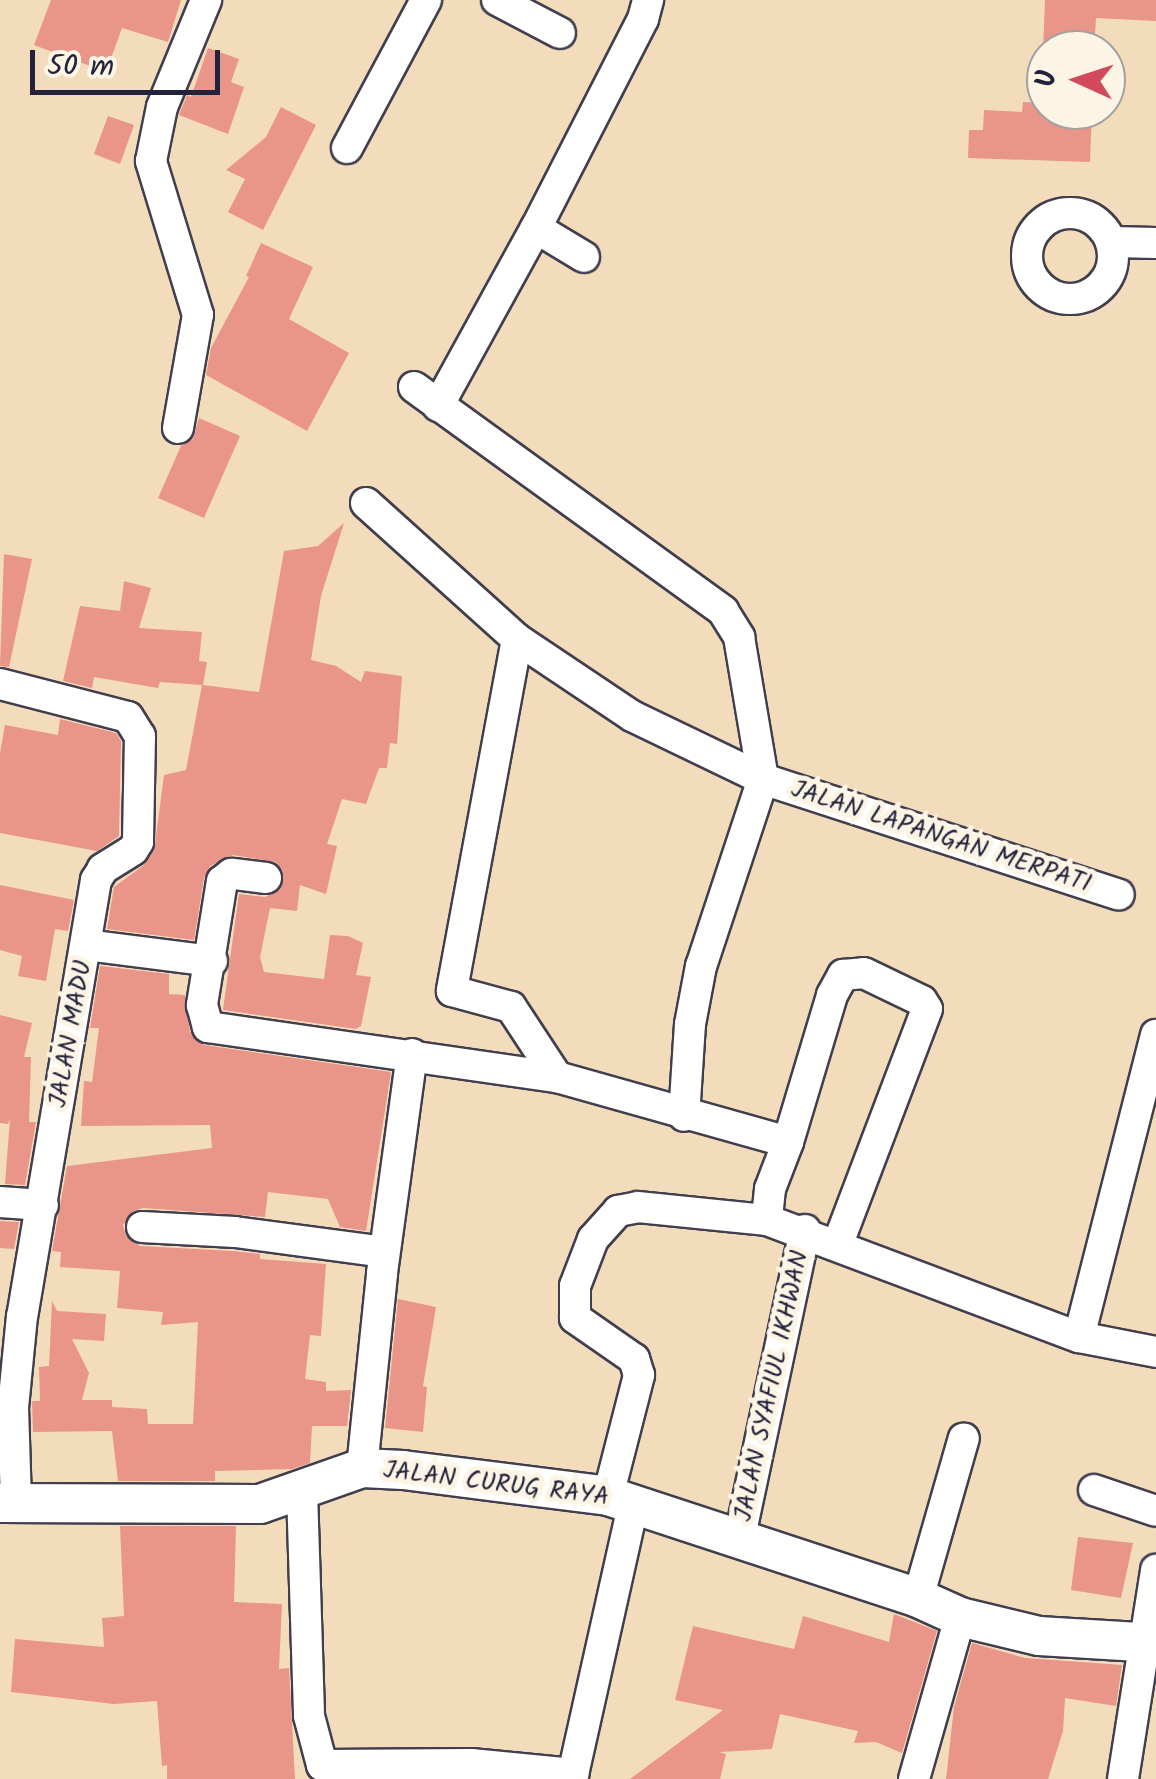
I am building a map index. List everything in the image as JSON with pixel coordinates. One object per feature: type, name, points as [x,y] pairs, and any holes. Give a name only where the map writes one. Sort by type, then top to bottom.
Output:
[{"type":"street","points":[[178,428],[198,315],[151,161],[162,107],[206,0]]},
{"type":"street","points":[[347,148],[426,0]]},
{"type":"street","points":[[497,0],[560,32]]},
{"type":"street","points":[[648,0],[643,19],[536,228],[426,396],[723,611],[739,637],[763,779],[701,966],[690,1024],[684,1116]]},
{"type":"street","points":[[536,228],[584,257]]},
{"type":"street","points":[[1156,242],[1113,251],[1156,261]]},
{"type":"street","name":"JALAN LAPANGAN MERPATI","points":[[366,502],[517,640],[632,716],[763,779],[1119,895]]},
{"type":"street","points":[[517,640],[493,784],[450,983],[452,991],[465,997],[511,1007],[556,1077]]},
{"type":"street","name":"JALAN MADU","points":[[1,690],[128,717],[138,727],[138,842],[133,850],[103,869],[96,880],[15,1360],[8,1504]]},
{"type":"street","points":[[266,878],[225,874],[202,1005],[208,1027],[556,1077],[684,1116],[788,1142]]},
{"type":"street","points":[[86,945],[212,961]]},
{"type":"street","points":[[767,1220],[770,1190],[832,995],[843,975],[864,973],[916,996],[926,1009],[838,1243]]},
{"type":"street","points":[[1079,1337],[1156,1034]]},
{"type":"street","points":[[362,1468],[384,1252],[412,1054]]},
{"type":"street","points":[[0,1202],[43,1205]]},
{"type":"street","points":[[302,1491],[309,1716],[316,1754],[322,1764],[334,1772],[470,1764],[573,1776],[639,1375],[634,1359],[576,1318],[575,1286],[592,1239],[618,1211],[638,1206],[767,1220],[804,1230],[1079,1337],[1156,1352]]},
{"type":"street","points":[[142,1227],[235,1232],[384,1252]]},
{"type":"street","name":"JALAN SYAFIUL IKHWAN","points":[[739,1541],[804,1230]]},
{"type":"street","points":[[918,1598],[964,1438]]},
{"type":"street","name":"JALAN CURUG RAYA","points":[[8,1504],[260,1504],[362,1468],[621,1499],[918,1598],[960,1617],[1039,1636],[1150,1643]]},
{"type":"street","points":[[1094,1490],[1156,1512]]},
{"type":"street","points":[[1123,1779],[1150,1643],[1156,1570]]},
{"type":"street","points":[[914,1779],[960,1617]]},
{"type":"building","points":[[51,0],[181,0],[168,42],[122,28],[106,72],[34,45]]},
{"type":"building","points":[[1045,0],[1156,0],[1156,21],[1096,18],[1095,30],[1044,30]]},
{"type":"building","points":[[208,48],[239,59],[231,82],[244,87],[228,134],[179,115],[187,95],[191,97]]},
{"type":"building","points":[[1026,102],[1026,130],[1091,130],[1090,162],[968,158],[969,130],[983,130],[984,110],[1022,112]]},
{"type":"building","points":[[281,107],[316,125],[263,230],[228,212],[245,179],[226,170],[266,137]]},
{"type":"building","points":[[108,116],[134,125],[120,164],[94,154]]},
{"type":"building","points":[[261,243],[313,267],[289,319],[349,353],[307,431],[206,375],[211,348],[249,277],[246,276]]},
{"type":"building","points":[[199,418],[240,436],[204,518],[158,498],[181,446],[193,439]]},
{"type":"building","points":[[344,523],[321,596],[311,660],[336,666],[361,682],[365,671],[402,676],[397,744],[390,743],[387,768],[379,768],[366,804],[342,799],[327,844],[337,846],[326,894],[300,885],[297,911],[270,908],[260,957],[264,972],[324,979],[330,935],[348,936],[363,943],[356,975],[371,977],[361,1026],[356,1029],[223,1010],[239,894],[265,897],[280,890],[283,871],[276,862],[233,855],[210,866],[204,878],[194,940],[107,929],[114,887],[144,865],[154,851],[164,775],[186,770],[202,685],[160,682],[158,688],[94,677],[92,688],[63,681],[80,606],[120,611],[124,581],[151,588],[139,628],[202,632],[199,661],[207,662],[203,685],[259,692],[284,551],[318,546]]},
{"type":"building","points":[[4,554],[32,559],[9,667],[0,666]]},
{"type":"building","points":[[60,719],[116,733],[121,741],[119,836],[97,851],[0,833],[0,753],[5,725],[58,735]]},
{"type":"building","points":[[0,885],[74,900],[68,931],[55,929],[46,981],[18,976],[22,956],[0,950]]},
{"type":"building","points":[[100,966],[169,974],[169,994],[185,995],[190,1032],[204,1045],[391,1072],[366,1231],[340,1227],[328,1199],[268,1192],[265,1217],[143,1208],[133,1211],[123,1225],[126,1236],[140,1246],[233,1251],[260,1254],[260,1259],[326,1264],[321,1336],[310,1335],[305,1379],[326,1382],[326,1391],[351,1390],[347,1426],[312,1426],[310,1463],[292,1469],[215,1471],[215,1481],[118,1481],[112,1431],[33,1432],[32,1401],[40,1401],[39,1367],[49,1366],[52,1301],[57,1311],[106,1314],[104,1341],[72,1339],[89,1373],[82,1400],[112,1400],[112,1407],[147,1409],[148,1424],[193,1424],[198,1322],[161,1325],[163,1312],[117,1308],[120,1271],[60,1267],[61,1252],[52,1251],[67,1166],[212,1148],[210,1125],[81,1126],[84,1081],[92,1082],[99,1028],[90,1028]]},
{"type":"building","points":[[0,1015],[32,1023],[24,1057],[31,1057],[29,1122],[36,1122],[25,1185],[5,1184],[10,1119],[8,1124],[0,1123]]},
{"type":"building","points":[[0,1221],[19,1222],[14,1249],[0,1248]]},
{"type":"building","points":[[398,1299],[436,1307],[423,1386],[427,1387],[423,1432],[385,1428]]},
{"type":"building","points":[[120,1526],[236,1526],[234,1602],[282,1604],[279,1669],[289,1668],[295,1779],[167,1779],[167,1765],[162,1766],[157,1701],[114,1704],[11,1692],[15,1639],[104,1647],[102,1618],[124,1616]]},
{"type":"building","points":[[1078,1537],[1133,1543],[1121,1598],[1071,1590]]},
{"type":"building","points":[[894,1614],[937,1631],[902,1753],[876,1742],[854,1743],[858,1731],[780,1714],[772,1749],[719,1752],[726,1754],[720,1779],[630,1779],[723,1710],[675,1700],[693,1626],[794,1649],[803,1616],[889,1642]]},
{"type":"building","points":[[972,1643],[1025,1658],[1122,1665],[1116,1706],[1065,1698],[1063,1731],[1048,1779],[946,1779],[954,1707]]}]
